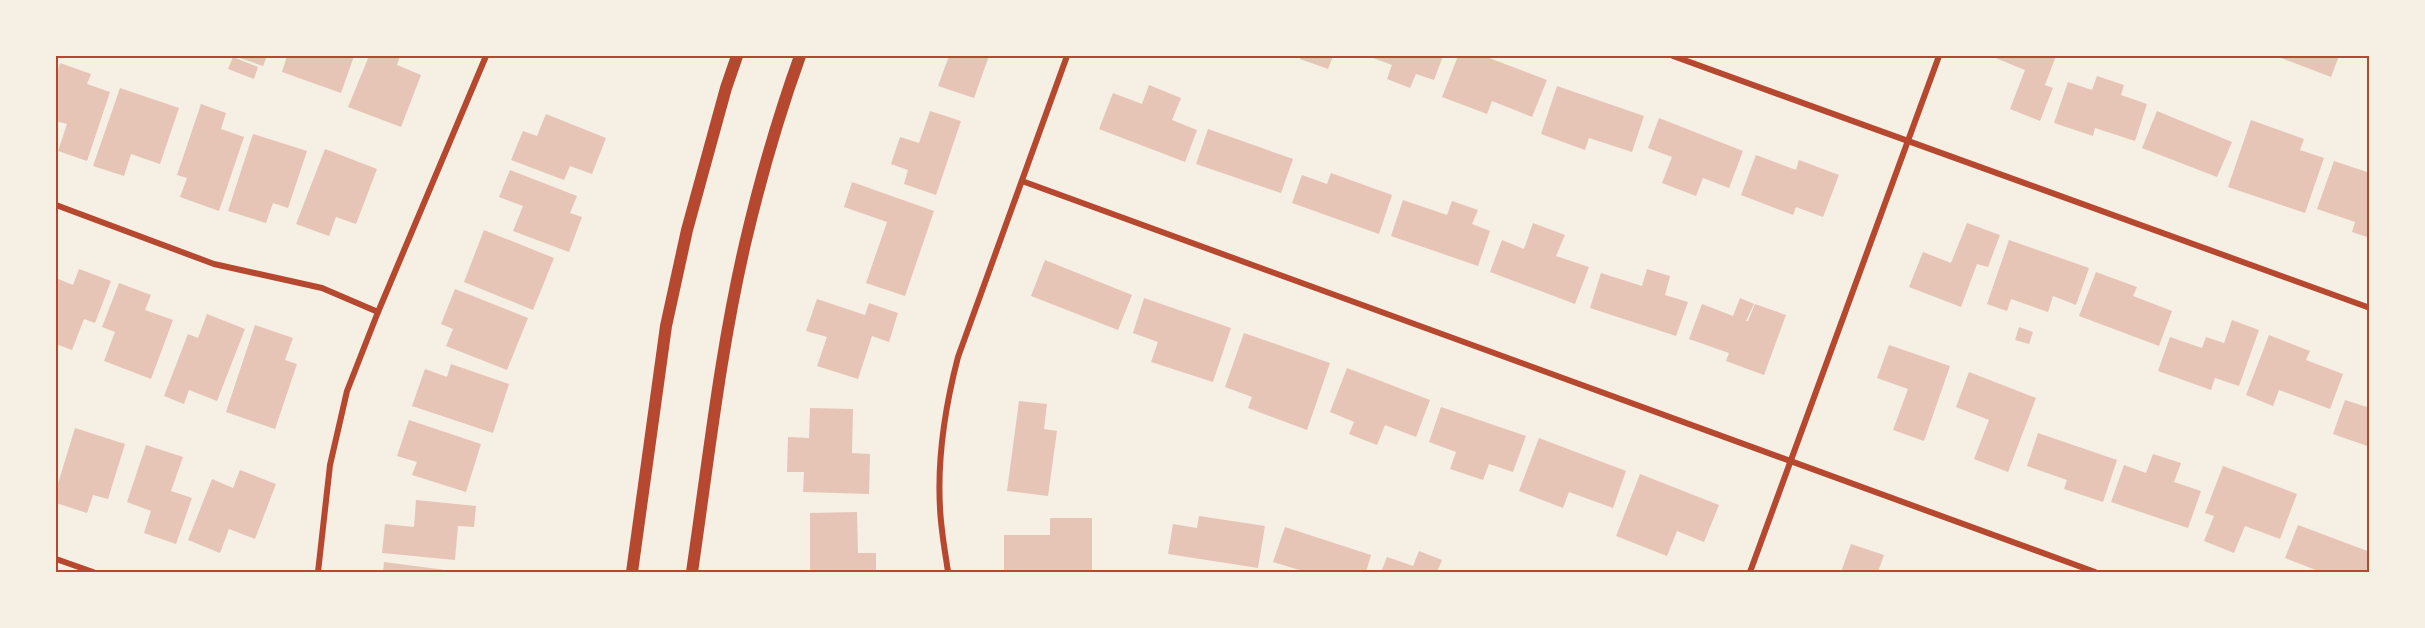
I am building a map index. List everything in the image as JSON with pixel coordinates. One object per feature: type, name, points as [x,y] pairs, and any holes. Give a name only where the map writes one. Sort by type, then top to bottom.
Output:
[{"type":"main road","points":[[632,573],[666,326],[687,230],[737,56]]},
{"type":"main road","points":[[692,573],[726,342],[745,244],[782,105],[800,56]]},
{"type":"street","points":[[318,573],[332,454],[347,391],[486,56]]},
{"type":"street","points":[[948,573],[940,508],[940,451],[947,400],[958,357],[1067,56]]},
{"type":"street","points":[[1673,56],[2370,308]]},
{"type":"street","points":[[1749,573],[1939,56]]},
{"type":"street","points":[[1022,181],[2095,573]]},
{"type":"street","points":[[56,205],[214,264],[322,288],[378,312]]},
{"type":"street","points":[[56,559],[93,573]]},
{"type":"building","points":[[234,56],[267,56],[263,66]]},
{"type":"building","points":[[287,56],[354,56],[341,93],[282,72]]},
{"type":"building","points":[[369,56],[400,56],[397,65],[421,75],[401,127],[348,107]]},
{"type":"building","points":[[949,56],[989,56],[974,98],[938,86]]},
{"type":"building","points":[[1301,56],[1333,56],[1328,69],[1300,59]]},
{"type":"building","points":[[1368,56],[1443,56],[1434,80],[1416,74],[1410,88],[1387,79],[1392,65]]},
{"type":"building","points":[[1458,56],[1484,56],[1547,80],[1532,117],[1492,101],[1487,114],[1442,97]]},
{"type":"building","points":[[1994,56],[2056,56],[2045,85],[2053,88],[2040,121],[2010,109],[2025,70]]},
{"type":"building","points":[[2276,56],[2339,56],[2331,77]]},
{"type":"building","points":[[233,57],[258,67],[254,79],[228,69]]},
{"type":"building","points":[[60,63],[91,74],[87,84],[110,92],[87,161],[58,151],[67,124],[56,121],[56,77]]},
{"type":"building","points":[[2097,76],[2124,85],[2121,95],[2147,104],[2135,141],[2095,128],[2093,136],[2054,123],[2068,82],[2092,90]]},
{"type":"building","points":[[1149,85],[1181,98],[1172,120],[1197,130],[1185,162],[1099,129],[1113,93],[1142,104]]},
{"type":"building","points":[[1557,86],[1644,116],[1632,152],[1589,138],[1585,150],[1541,134]]},
{"type":"building","points":[[120,88],[179,108],[160,164],[131,154],[124,176],[93,166]]},
{"type":"building","points":[[201,104],[226,113],[221,129],[244,137],[219,211],[180,197],[187,178],[177,175]]},
{"type":"building","points":[[930,111],[961,121],[936,195],[904,184],[908,170],[891,164],[900,137],[919,143]]},
{"type":"building","points":[[2157,111],[2232,142],[2217,177],[2142,148]]},
{"type":"building","points":[[546,114],[606,138],[592,174],[570,166],[564,180],[511,160],[523,131],[537,136]]},
{"type":"building","points":[[1659,118],[1743,151],[1729,188],[1703,178],[1696,196],[1662,183],[1672,157],[1648,148]]},
{"type":"building","points":[[2251,120],[2304,139],[2300,150],[2324,158],[2305,213],[2228,187]]},
{"type":"building","points":[[1208,129],[1293,159],[1281,193],[1196,164]]},
{"type":"building","points":[[253,134],[307,151],[288,208],[273,203],[266,223],[228,211]]},
{"type":"building","points":[[325,149],[377,169],[356,224],[336,217],[329,236],[296,224]]},
{"type":"building","points":[[1756,155],[1796,170],[1799,160],[1839,175],[1823,217],[1796,207],[1793,215],[1741,195]]},
{"type":"building","points":[[2334,161],[2370,173],[2370,238],[2352,232],[2355,222],[2317,209]]},
{"type":"building","points":[[510,170],[577,196],[570,213],[582,217],[569,252],[513,231],[523,206],[499,197]]},
{"type":"building","points":[[1331,173],[1392,195],[1379,234],[1292,203],[1302,175],[1327,184]]},
{"type":"building","points":[[852,182],[934,211],[905,296],[866,283],[887,222],[844,207]]},
{"type":"building","points":[[1403,200],[1447,215],[1452,201],[1478,210],[1472,224],[1490,231],[1478,266],[1391,236]]},
{"type":"building","points":[[1533,223],[1565,235],[1556,256],[1589,267],[1575,304],[1490,272],[1502,240],[1524,249]]},
{"type":"building","points":[[1967,223],[2000,235],[1988,267],[1977,264],[1961,307],[1909,287],[1923,252],[1951,263]]},
{"type":"building","points":[[484,230],[554,258],[533,310],[464,282]]},
{"type":"building","points":[[2009,240],[2089,268],[2076,305],[2053,296],[2048,312],[2011,299],[2007,311],[1987,304]]},
{"type":"building","points":[[1045,260],[1132,295],[1118,330],[1031,296]]},
{"type":"building","points":[[79,269],[111,281],[95,323],[84,319],[72,350],[56,344],[56,278],[73,285]]},
{"type":"building","points":[[1647,269],[1670,276],[1665,295],[1688,302],[1676,336],[1590,308],[1601,273],[1642,286]]},
{"type":"building","points":[[2096,272],[2137,287],[2133,296],[2172,311],[2159,346],[2079,316]]},
{"type":"building","points":[[119,283],[151,295],[145,310],[173,320],[151,379],[104,361],[115,332],[102,327]]},
{"type":"building","points":[[455,289],[528,318],[507,370],[446,346],[453,329],[441,324]]},
{"type":"building","points":[[1144,298],[1231,328],[1213,382],[1151,362],[1158,342],[1133,333]]},
{"type":"building","points":[[1740,298],[1754,304],[1746,321],[1755,304],[1786,315],[1764,375],[1726,361],[1729,353],[1689,339],[1702,304],[1733,316]]},
{"type":"building","points":[[817,299],[865,315],[869,303],[898,313],[889,342],[872,336],[858,379],[817,366],[827,337],[806,331]]},
{"type":"building","points":[[207,314],[245,329],[217,401],[189,390],[184,404],[164,396],[188,334],[198,338]]},
{"type":"building","points":[[2232,320],[2259,330],[2239,386],[2215,378],[2211,390],[2158,371],[2170,337],[2202,348],[2206,337],[2224,343]]},
{"type":"building","points":[[255,325],[293,338],[285,360],[297,364],[275,429],[226,412]]},
{"type":"building","points":[[2019,327],[2033,332],[2029,344],[2015,340]]},
{"type":"building","points":[[1244,333],[1330,363],[1307,430],[1248,408],[1252,397],[1225,387]]},
{"type":"building","points":[[2269,335],[2310,351],[2306,360],[2343,374],[2330,409],[2279,390],[2273,406],[2246,395]]},
{"type":"building","points":[[1889,345],[1950,366],[1924,441],[1893,430],[1908,389],[1877,378]]},
{"type":"building","points":[[451,364],[509,384],[493,433],[412,406],[425,369],[447,377]]},
{"type":"building","points":[[1347,368],[1430,400],[1416,437],[1385,425],[1377,445],[1349,434],[1354,422],[1330,412]]},
{"type":"building","points":[[1969,372],[2036,398],[2008,472],[1974,459],[1989,420],[1956,407]]},
{"type":"building","points":[[2345,400],[2370,408],[2370,447],[2333,434]]},
{"type":"building","points":[[1019,401],[1047,404],[1044,429],[1057,431],[1048,496],[1007,491]]},
{"type":"building","points":[[1441,407],[1526,436],[1513,472],[1489,464],[1483,480],[1450,469],[1456,452],[1429,442]]},
{"type":"building","points":[[810,408],[853,409],[852,453],[870,454],[869,494],[803,492],[804,472],[787,472],[788,437],[809,438]]},
{"type":"building","points":[[409,420],[481,444],[466,492],[412,475],[417,462],[397,456]]},
{"type":"building","points":[[75,428],[125,444],[108,499],[93,495],[87,513],[56,503],[56,490]]},
{"type":"building","points":[[2038,433],[2117,460],[2103,502],[2064,489],[2067,480],[2027,466]]},
{"type":"building","points":[[1539,438],[1626,471],[1613,508],[1569,492],[1563,508],[1519,491]]},
{"type":"building","points":[[146,445],[183,457],[171,491],[192,498],[176,544],[144,533],[151,511],[127,502]]},
{"type":"building","points":[[2153,454],[2181,463],[2174,482],[2201,491],[2188,528],[2111,502],[2124,465],[2146,473]]},
{"type":"building","points":[[2223,466],[2297,494],[2280,539],[2245,526],[2234,553],[2204,541],[2214,516],[2205,513]]},
{"type":"building","points":[[240,470],[276,484],[255,539],[229,529],[220,553],[188,540],[212,479],[233,488]]},
{"type":"building","points":[[1640,474],[1719,505],[1704,542],[1677,531],[1667,556],[1616,536]]},
{"type":"building","points":[[416,500],[476,506],[474,527],[458,526],[455,560],[382,553],[385,524],[414,527]]},
{"type":"building","points":[[857,512],[858,553],[876,553],[876,572],[810,572],[810,513]]},
{"type":"building","points":[[1199,516],[1265,526],[1258,568],[1168,554],[1173,524],[1197,528]]},
{"type":"building","points":[[1050,518],[1092,518],[1092,572],[1004,572],[1004,535],[1050,535]]},
{"type":"building","points":[[2298,525],[2370,552],[2370,572],[2321,572],[2285,558]]},
{"type":"building","points":[[1285,527],[1371,555],[1366,572],[1306,572],[1273,562]]},
{"type":"building","points":[[1851,544],[1884,555],[1878,572],[1841,572]]},
{"type":"building","points":[[1419,551],[1442,560],[1437,572],[1381,572],[1387,557],[1413,566]]},
{"type":"building","points":[[384,562],[453,571],[453,572],[383,572]]}]
